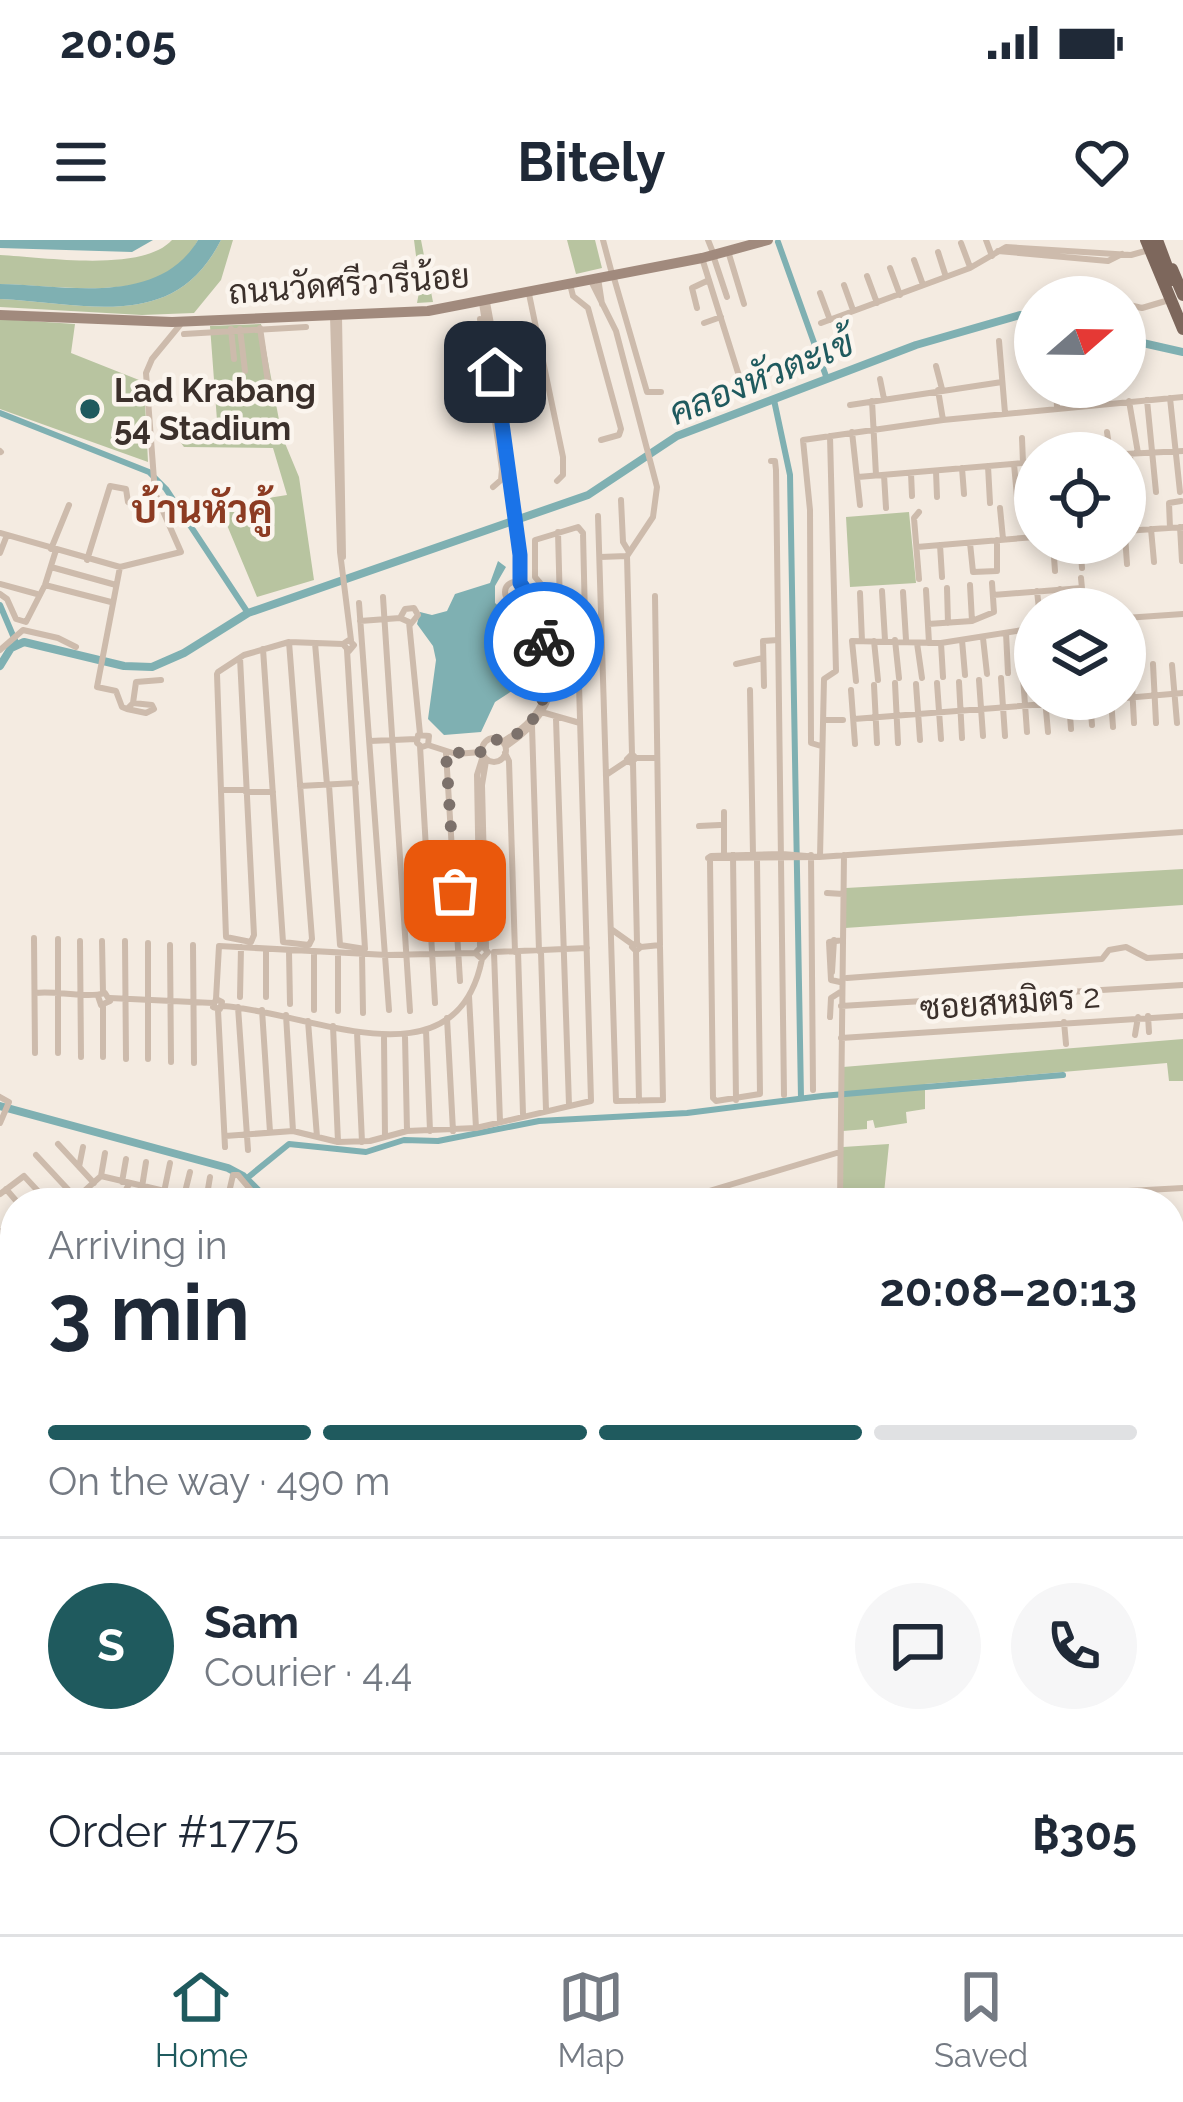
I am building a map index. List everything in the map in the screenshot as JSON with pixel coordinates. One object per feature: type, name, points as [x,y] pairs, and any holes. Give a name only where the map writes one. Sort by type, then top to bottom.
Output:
[{"type":"main road","name":"ถนนวัดศรีวารีน้อย","points":[[0,312],[183,328],[428,311],[756,240]]},
{"type":"main road","name":"ถนนวัดศรีวารีน้อย","points":[[732,245],[768,240]]},
{"type":"main road","points":[[1153,247],[1183,321]]},
{"type":"main road","points":[[1153,247],[1183,321]]},
{"type":"main road","points":[[1153,247],[1183,321]]},
{"type":"main road","name":"ถนนวัดศรีวารีน้อย","points":[[0,312],[170,316],[414,306],[529,293],[612,272]]},
{"type":"main road","points":[[1170,284],[1183,321]]},
{"type":"street","points":[[603,240],[647,392],[661,392]]},
{"type":"street","points":[[986,240],[995,254]]},
{"type":"street","points":[[961,242],[970,268]]},
{"type":"street","points":[[732,245],[744,304]]},
{"type":"street","points":[[820,293],[826,321],[970,268],[1009,247],[1125,254],[1153,247]]},
{"type":"street","points":[[709,251],[709,280],[740,379]]},
{"type":"street","points":[[709,251],[727,297]]},
{"type":"street","points":[[938,252],[947,277]]},
{"type":"street","points":[[914,260],[923,286]]},
{"type":"street","points":[[890,268],[900,295]]},
{"type":"street","points":[[867,276],[877,303]]},
{"type":"street","points":[[594,279],[616,331],[657,487],[653,517],[628,554]]},
{"type":"street","points":[[698,308],[692,288],[709,280]]},
{"type":"street","points":[[569,284],[573,296],[588,308],[621,430],[601,440]]},
{"type":"street","points":[[844,285],[853,311]]},
{"type":"street","points":[[529,293],[563,457],[563,475],[556,482]]},
{"type":"street","points":[[1146,307],[1176,298]]},
{"type":"street","points":[[483,300],[491,324],[520,583],[526,592],[519,602]]},
{"type":"street","points":[[483,300],[502,469],[501,480],[493,487]]},
{"type":"street","points":[[315,643],[339,941],[342,947],[364,949],[368,940],[347,645],[336,316]]},
{"type":"street","points":[[704,322],[721,317]]},
{"type":"street","points":[[259,323],[269,388]]},
{"type":"street","points":[[0,553],[3,534],[120,567],[181,553],[154,493],[157,463],[146,373],[152,359],[183,328],[236,329],[259,323],[306,327]]},
{"type":"street","points":[[235,359],[236,329]]},
{"type":"street","points":[[236,329],[245,371]]},
{"type":"street","points":[[999,341],[1005,413]]},
{"type":"street","points":[[936,366],[943,420]]},
{"type":"street","points":[[880,379],[884,399]]},
{"type":"street","points":[[850,405],[1002,382]]},
{"type":"street","points":[[1156,492],[1147,400],[1183,397]]},
{"type":"street","points":[[1170,398],[1181,451],[1180,496],[1169,503],[1182,561]]},
{"type":"street","points":[[872,401],[886,508]]},
{"type":"street","points":[[821,746],[811,743],[810,510],[802,441],[1048,408]]},
{"type":"street","points":[[852,433],[860,505]]},
{"type":"street","points":[[813,1090],[812,857],[820,806],[824,677],[836,673],[830,436]]},
{"type":"street","points":[[1146,453],[1181,451]]},
{"type":"street","points":[[858,476],[1014,464]]},
{"type":"street","points":[[988,466],[990,503]]},
{"type":"street","points":[[962,468],[964,494]]},
{"type":"street","points":[[936,471],[937,497]]},
{"type":"street","points":[[774,473],[785,856],[784,1095]]},
{"type":"street","points":[[910,473],[912,496]]},
{"type":"street","points":[[87,560],[110,486],[126,489],[128,502],[134,505]]},
{"type":"street","points":[[621,500],[628,554],[639,1101]]},
{"type":"street","points":[[0,594],[16,619],[23,622],[31,616],[69,505]]},
{"type":"street","points":[[970,543],[972,571],[997,571],[1000,508]]},
{"type":"street","points":[[919,512],[914,515],[919,579]]},
{"type":"street","points":[[598,516],[616,1100],[662,1100],[656,596]]},
{"type":"street","points":[[225,1136],[292,1131],[338,1142],[362,1142],[407,1131],[476,1128],[592,1099],[578,649],[571,626],[560,606],[534,573],[535,540],[575,527],[583,533],[585,618],[571,626],[545,638]]},
{"type":"street","points":[[1146,530],[1178,528]]},
{"type":"street","points":[[1151,529],[1154,562]]},
{"type":"street","points":[[558,532],[560,606]]},
{"type":"street","points":[[917,547],[1014,539]]},
{"type":"street","points":[[940,545],[942,577]]},
{"type":"street","points":[[599,557],[628,554]]},
{"type":"street","points":[[1054,564],[1055,571]]},
{"type":"street","points":[[1082,564],[1082,568]]},
{"type":"street","points":[[51,567],[116,585]]},
{"type":"street","points":[[120,567],[98,688],[116,692],[122,707],[130,706],[136,682],[161,680]]},
{"type":"street","points":[[506,746],[532,726],[554,675],[545,638],[519,602],[507,598],[510,583],[520,583]]},
{"type":"street","points":[[928,624],[972,621],[994,612],[992,583]]},
{"type":"street","points":[[0,584],[39,595]]},
{"type":"street","points":[[45,585],[112,602]]},
{"type":"street","points":[[970,585],[972,621]]},
{"type":"street","points":[[947,587],[949,623]]},
{"type":"street","points":[[926,590],[929,643]]},
{"type":"street","points":[[882,591],[885,640]]},
{"type":"street","points":[[903,592],[906,640]]},
{"type":"street","points":[[860,593],[862,641]]},
{"type":"street","points":[[992,596],[1014,594]]},
{"type":"street","points":[[383,597],[410,1010]]},
{"type":"street","points":[[358,603],[389,1010]]},
{"type":"street","points":[[400,618],[405,609],[414,608],[418,615],[410,625],[435,1003]]},
{"type":"street","points":[[1146,617],[1183,614]]},
{"type":"street","points":[[360,622],[400,618],[410,625]]},
{"type":"street","points":[[0,650],[23,630],[76,647]]},
{"type":"street","points":[[856,681],[853,641],[941,643],[1014,631]]},
{"type":"street","points":[[1005,736],[1006,633]]},
{"type":"street","points":[[983,638],[983,736]]},
{"type":"street","points":[[764,686],[764,640],[778,640]]},
{"type":"street","points":[[895,640],[898,743]]},
{"type":"street","points":[[962,640],[962,738]]},
{"type":"street","points":[[874,641],[877,743]]},
{"type":"street","points":[[240,658],[254,939],[234,941],[226,937],[216,676],[240,658],[289,642],[347,645]]},
{"type":"street","points":[[263,649],[283,943],[308,945],[312,939],[289,642]]},
{"type":"street","points":[[917,643],[920,740]]},
{"type":"street","points":[[941,643],[941,739]]},
{"type":"street","points":[[736,664],[764,658]]},
{"type":"street","points":[[1153,664],[1156,723]]},
{"type":"street","points":[[1172,665],[1179,694],[1177,723]]},
{"type":"street","points":[[707,860],[712,1098],[736,1100],[760,1094],[750,690]]},
{"type":"street","points":[[851,690],[855,744]]},
{"type":"street","points":[[1146,696],[1179,694]]},
{"type":"street","points":[[854,718],[1014,706]]},
{"type":"street","points":[[539,712],[580,723]]},
{"type":"street","points":[[370,741],[421,741],[446,753],[495,760],[539,712]]},
{"type":"street","points":[[556,719],[569,1107]]},
{"type":"street","points":[[824,720],[843,720]]},
{"type":"street","points":[[1026,720],[1027,732]]},
{"type":"street","points":[[1047,720],[1048,732]]},
{"type":"street","points":[[1070,720],[1071,729]]},
{"type":"street","points":[[1092,720],[1092,725]]},
{"type":"street","points":[[1112,720],[1113,727]]},
{"type":"street","points":[[532,726],[546,1110]]},
{"type":"street","points":[[500,1122],[484,952],[482,784],[483,757],[490,741],[506,746]]},
{"type":"street","points":[[506,746],[524,1114]]},
{"type":"street","points":[[446,753],[460,982]]},
{"type":"street","points":[[607,775],[632,759],[657,758]]},
{"type":"street","points":[[300,786],[356,783]]},
{"type":"street","points":[[221,790],[273,792]]},
{"type":"street","points":[[805,806],[820,806]]},
{"type":"street","points":[[728,856],[720,825],[722,813],[728,856],[736,1100]]},
{"type":"street","points":[[699,826],[720,825]]},
{"type":"street","points":[[707,860],[1183,832]]},
{"type":"street","points":[[844,855],[844,894],[832,981],[844,984],[1102,959],[1109,950],[1122,947],[1141,957],[1183,956]]},
{"type":"street","points":[[707,860],[728,856]]},
{"type":"street","points":[[826,892],[844,894]]},
{"type":"street","points":[[610,929],[637,946],[660,947]]},
{"type":"street","points":[[34,938],[35,1053]]},
{"type":"street","points":[[58,939],[58,1053]]},
{"type":"street","points":[[838,940],[844,984],[838,1098],[840,1188]]},
{"type":"street","points":[[80,941],[81,1057]]},
{"type":"street","points":[[102,941],[104,1058]]},
{"type":"street","points":[[125,941],[126,1059]]},
{"type":"street","points":[[148,943],[148,1059]]},
{"type":"street","points":[[170,945],[171,1062]]},
{"type":"street","points":[[193,945],[194,1063]]},
{"type":"street","points":[[240,997],[241,947]]},
{"type":"street","points":[[225,1147],[217,948],[387,956],[587,948]]},
{"type":"street","points":[[266,949],[266,997]]},
{"type":"street","points":[[290,951],[290,1004]]},
{"type":"street","points":[[314,952],[314,1010]]},
{"type":"street","points":[[476,1128],[470,996],[484,952]]},
{"type":"street","points":[[338,953],[338,1011]]},
{"type":"street","points":[[362,954],[363,1013]]},
{"type":"street","points":[[830,1017],[832,998],[844,984]]},
{"type":"street","points":[[841,1006],[1183,985]]},
{"type":"street","points":[[35,993],[58,990],[103,998],[238,1007],[384,1036],[426,1030],[470,996]]},
{"type":"street","points":[[238,1007],[248,1150]]},
{"type":"street","points":[[261,1010],[270,1132]]},
{"type":"street","points":[[286,1015],[292,1131]]},
{"type":"street","points":[[1148,1016],[1149,1032]]},
{"type":"street","name":"ซอยสหมิตร 2","points":[[841,1038],[1183,1016]]},
{"type":"street","points":[[1135,1035],[1138,1017]]},
{"type":"street","points":[[447,1018],[453,1131]]},
{"type":"street","points":[[308,1020],[317,1137]]},
{"type":"street","points":[[1064,1022],[1066,1044]]},
{"type":"street","points":[[333,1026],[338,1142]]},
{"type":"street","points":[[426,1030],[430,1132]]},
{"type":"street","points":[[357,1032],[362,1142]]},
{"type":"street","points":[[384,1036],[385,1137]]},
{"type":"street","points":[[405,1036],[407,1131]]},
{"type":"street","points":[[0,1124],[6,1102]]},
{"type":"street","points":[[58,1144],[94,1183]]},
{"type":"street","points":[[79,1167],[83,1147]]},
{"type":"street","points":[[719,1188],[840,1152]]},
{"type":"street","points":[[88,1188],[101,1176],[105,1153]]},
{"type":"street","points":[[36,1155],[63,1188]]},
{"type":"street","points":[[125,1188],[126,1159]]},
{"type":"street","points":[[146,1162],[146,1187]]},
{"type":"street","points":[[165,1188],[170,1163]]},
{"type":"street","points":[[190,1172],[190,1188]]},
{"type":"street","points":[[230,1188],[232,1175],[238,1175],[249,1188]]},
{"type":"street","points":[[8,1188],[24,1176],[35,1188]]},
{"type":"street","points":[[101,1176],[150,1188]]},
{"type":"street","points":[[208,1188],[210,1177]]},
{"type":"street","points":[[1164,1188],[1183,1188]]},
{"type":"green space","points":[[172,240],[198,240],[183,263],[145,282],[96,288],[0,284],[0,255],[116,260],[139,257]]},
{"type":"green space","points":[[221,240],[233,240],[221,280],[194,313],[142,315],[0,307],[0,299],[96,307],[153,301],[179,289],[202,269]]},
{"type":"green space","points":[[414,240],[421,240],[433,302],[417,303],[420,287]]},
{"type":"green space","points":[[567,240],[595,240],[602,268],[576,274]]},
{"type":"green space","points":[[0,319],[75,324],[71,353],[144,382],[148,462],[0,409]]},
{"type":"green space","points":[[261,324],[282,436],[299,477],[314,580],[257,597],[219,506],[287,495],[273,448],[184,447],[176,436],[218,434],[210,326]]},
{"type":"green space","points":[[909,512],[916,583],[850,587],[846,517]]},
{"type":"green space","points":[[1183,869],[1183,905],[845,928],[846,888]]},
{"type":"green space","points":[[1183,1039],[1183,1081],[1169,1081],[1167,1063],[925,1084],[925,1109],[906,1112],[907,1123],[875,1128],[873,1120],[867,1121],[867,1129],[843,1131],[843,1067]]},
{"type":"green space","points":[[889,1144],[885,1188],[843,1188],[843,1147]]},
{"type":"water","points":[[0,240],[153,240],[132,252],[0,248]]},
{"type":"water","points":[[198,240],[221,240],[202,269],[179,289],[153,301],[96,307],[0,299],[0,284],[109,288],[135,284],[181,261]]},
{"type":"water","points":[[498,561],[506,567],[495,586],[495,603],[525,629],[533,668],[527,681],[495,702],[481,732],[444,735],[428,719],[436,660],[433,646],[417,624],[420,612],[447,611],[455,594],[490,583]]},
{"type":"waterway","points":[[778,242],[827,379]]},
{"type":"waterway","name":"คลองหัวตะเข้","points":[[0,666],[11,648],[24,642],[124,666],[152,667],[248,613],[588,495],[677,436],[916,345],[1014,317]]},
{"type":"waterway","name":"คลองหัวตะเข้","points":[[1146,344],[1183,352]]},
{"type":"waterway","points":[[774,400],[790,475],[801,1098]]},
{"type":"waterway","points":[[0,413],[149,472],[166,489],[248,613]]},
{"type":"waterway","points":[[0,605],[17,645]]},
{"type":"waterway","points":[[246,1179],[289,1144],[366,1152],[404,1140],[438,1141],[539,1121],[687,1113],[1063,1075]]},
{"type":"waterway","points":[[0,1106],[228,1168],[255,1188]]},
{"type":"way so far","points":[[455,891],[446,753],[481,752],[490,741],[505,740],[525,726],[547,688],[544,642]]},
{"type":"place","name":"Lad Krabang 54 Stadium","points":[[90,409]]},
{"type":"district","name":"บ้านหัวคู้","points":[[202,509]]},
{"type":"route","points":[[495,372],[520,583],[526,592],[516,603],[544,642]]}]
